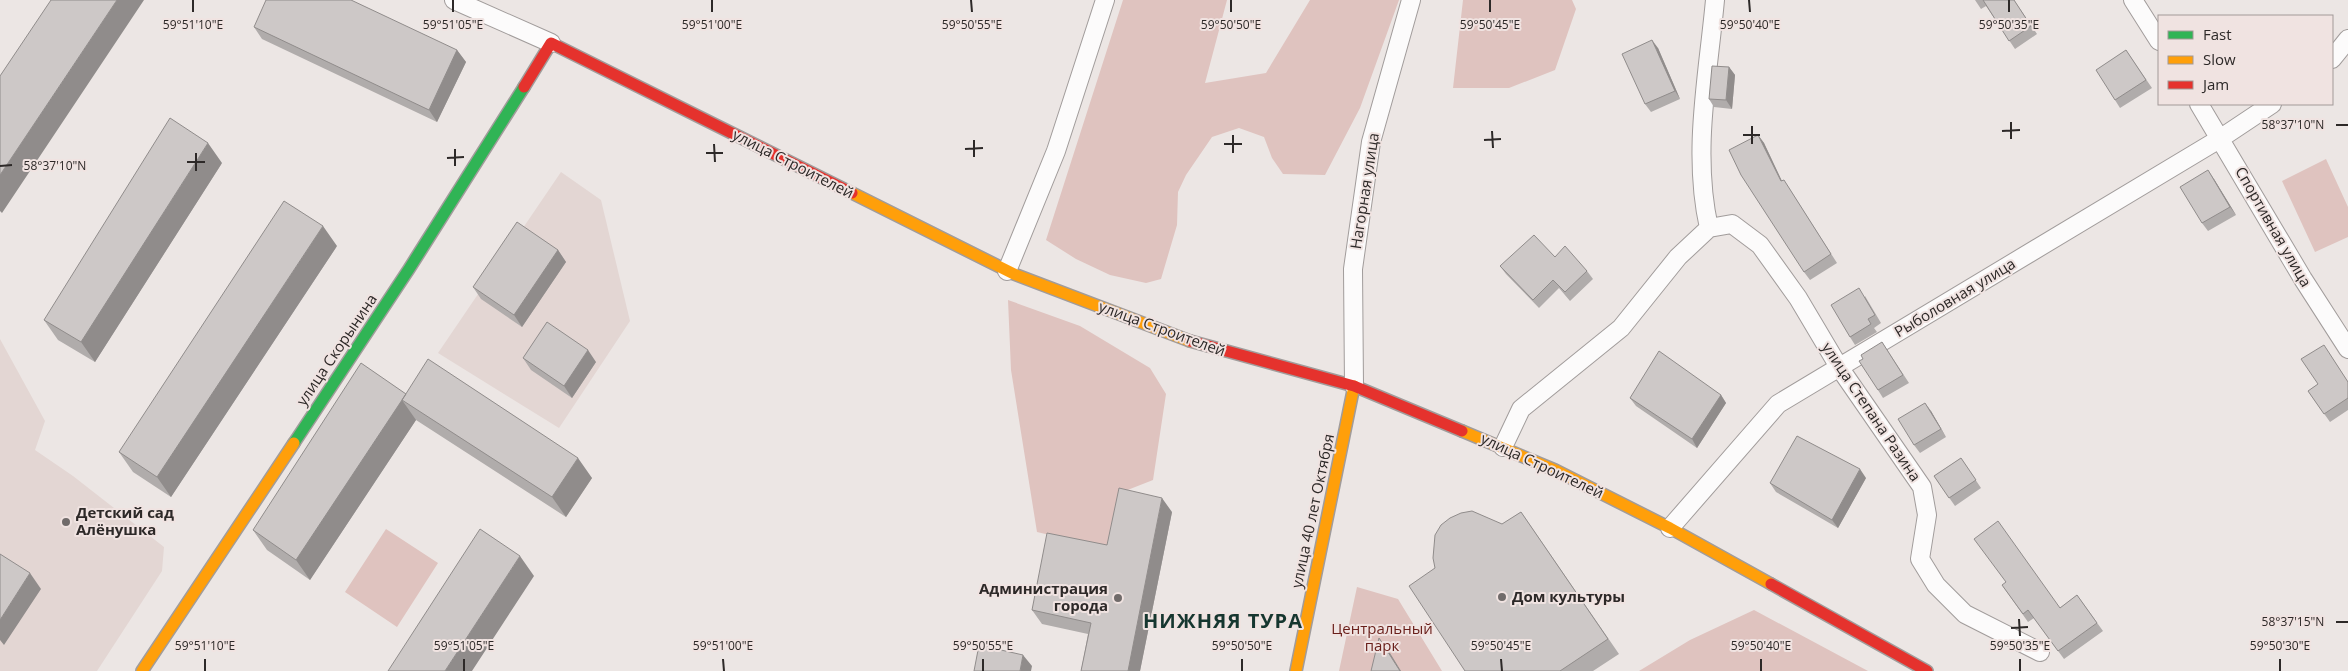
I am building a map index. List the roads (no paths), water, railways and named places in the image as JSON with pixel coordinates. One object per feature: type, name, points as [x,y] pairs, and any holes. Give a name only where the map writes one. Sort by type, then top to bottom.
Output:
[{"type":"street","name":"улица Строителей","points":[[454,0],[551,43],[1007,271],[1205,347],[1354,386],[1555,470],[1670,528],[1927,671]]},
{"type":"street","points":[[1007,271],[1056,151],[1105,0]]},
{"type":"street","name":"Нагорная улица","points":[[1354,386],[1353,269],[1371,142],[1412,0]]},
{"type":"street","points":[[1503,447],[1521,409],[1622,328],[1678,257],[1709,228],[1703,200],[1702,113],[1715,0]]},
{"type":"street","points":[[2133,0],[2158,39]]},
{"type":"street","points":[[2333,58],[2348,38]]},
{"type":"street","name":"улица Скорынина","points":[[142,671],[409,269],[551,43]]},
{"type":"street","name":"Спортивная улица","points":[[2201,105],[2348,349]]},
{"type":"street","name":"Рыболовная улица","points":[[1670,528],[1778,404],[2221,138],[2270,105]]},
{"type":"street","name":"улица Степана Разина","points":[[1709,228],[1732,224],[1760,245],[1798,298],[1840,367],[1922,487],[1927,515],[1920,559],[1936,586],[1965,614],[2040,652]]},
{"type":"street","name":"улица 40 лет Октября","points":[[1296,671],[1354,386]]},
{"type":"place","name":"Детский сад Алёнушка","points":[[66,522]]},
{"type":"place","name":"Дом культуры","points":[[1502,597]]},
{"type":"place","name":"Администрация города","points":[[1118,598]]},
{"type":"district","name":"НИЖНЯЯ ТУРА","points":[[1223,621]]},
{"type":"park label","name":"Центральный парк","points":[[1382,638]]}]
